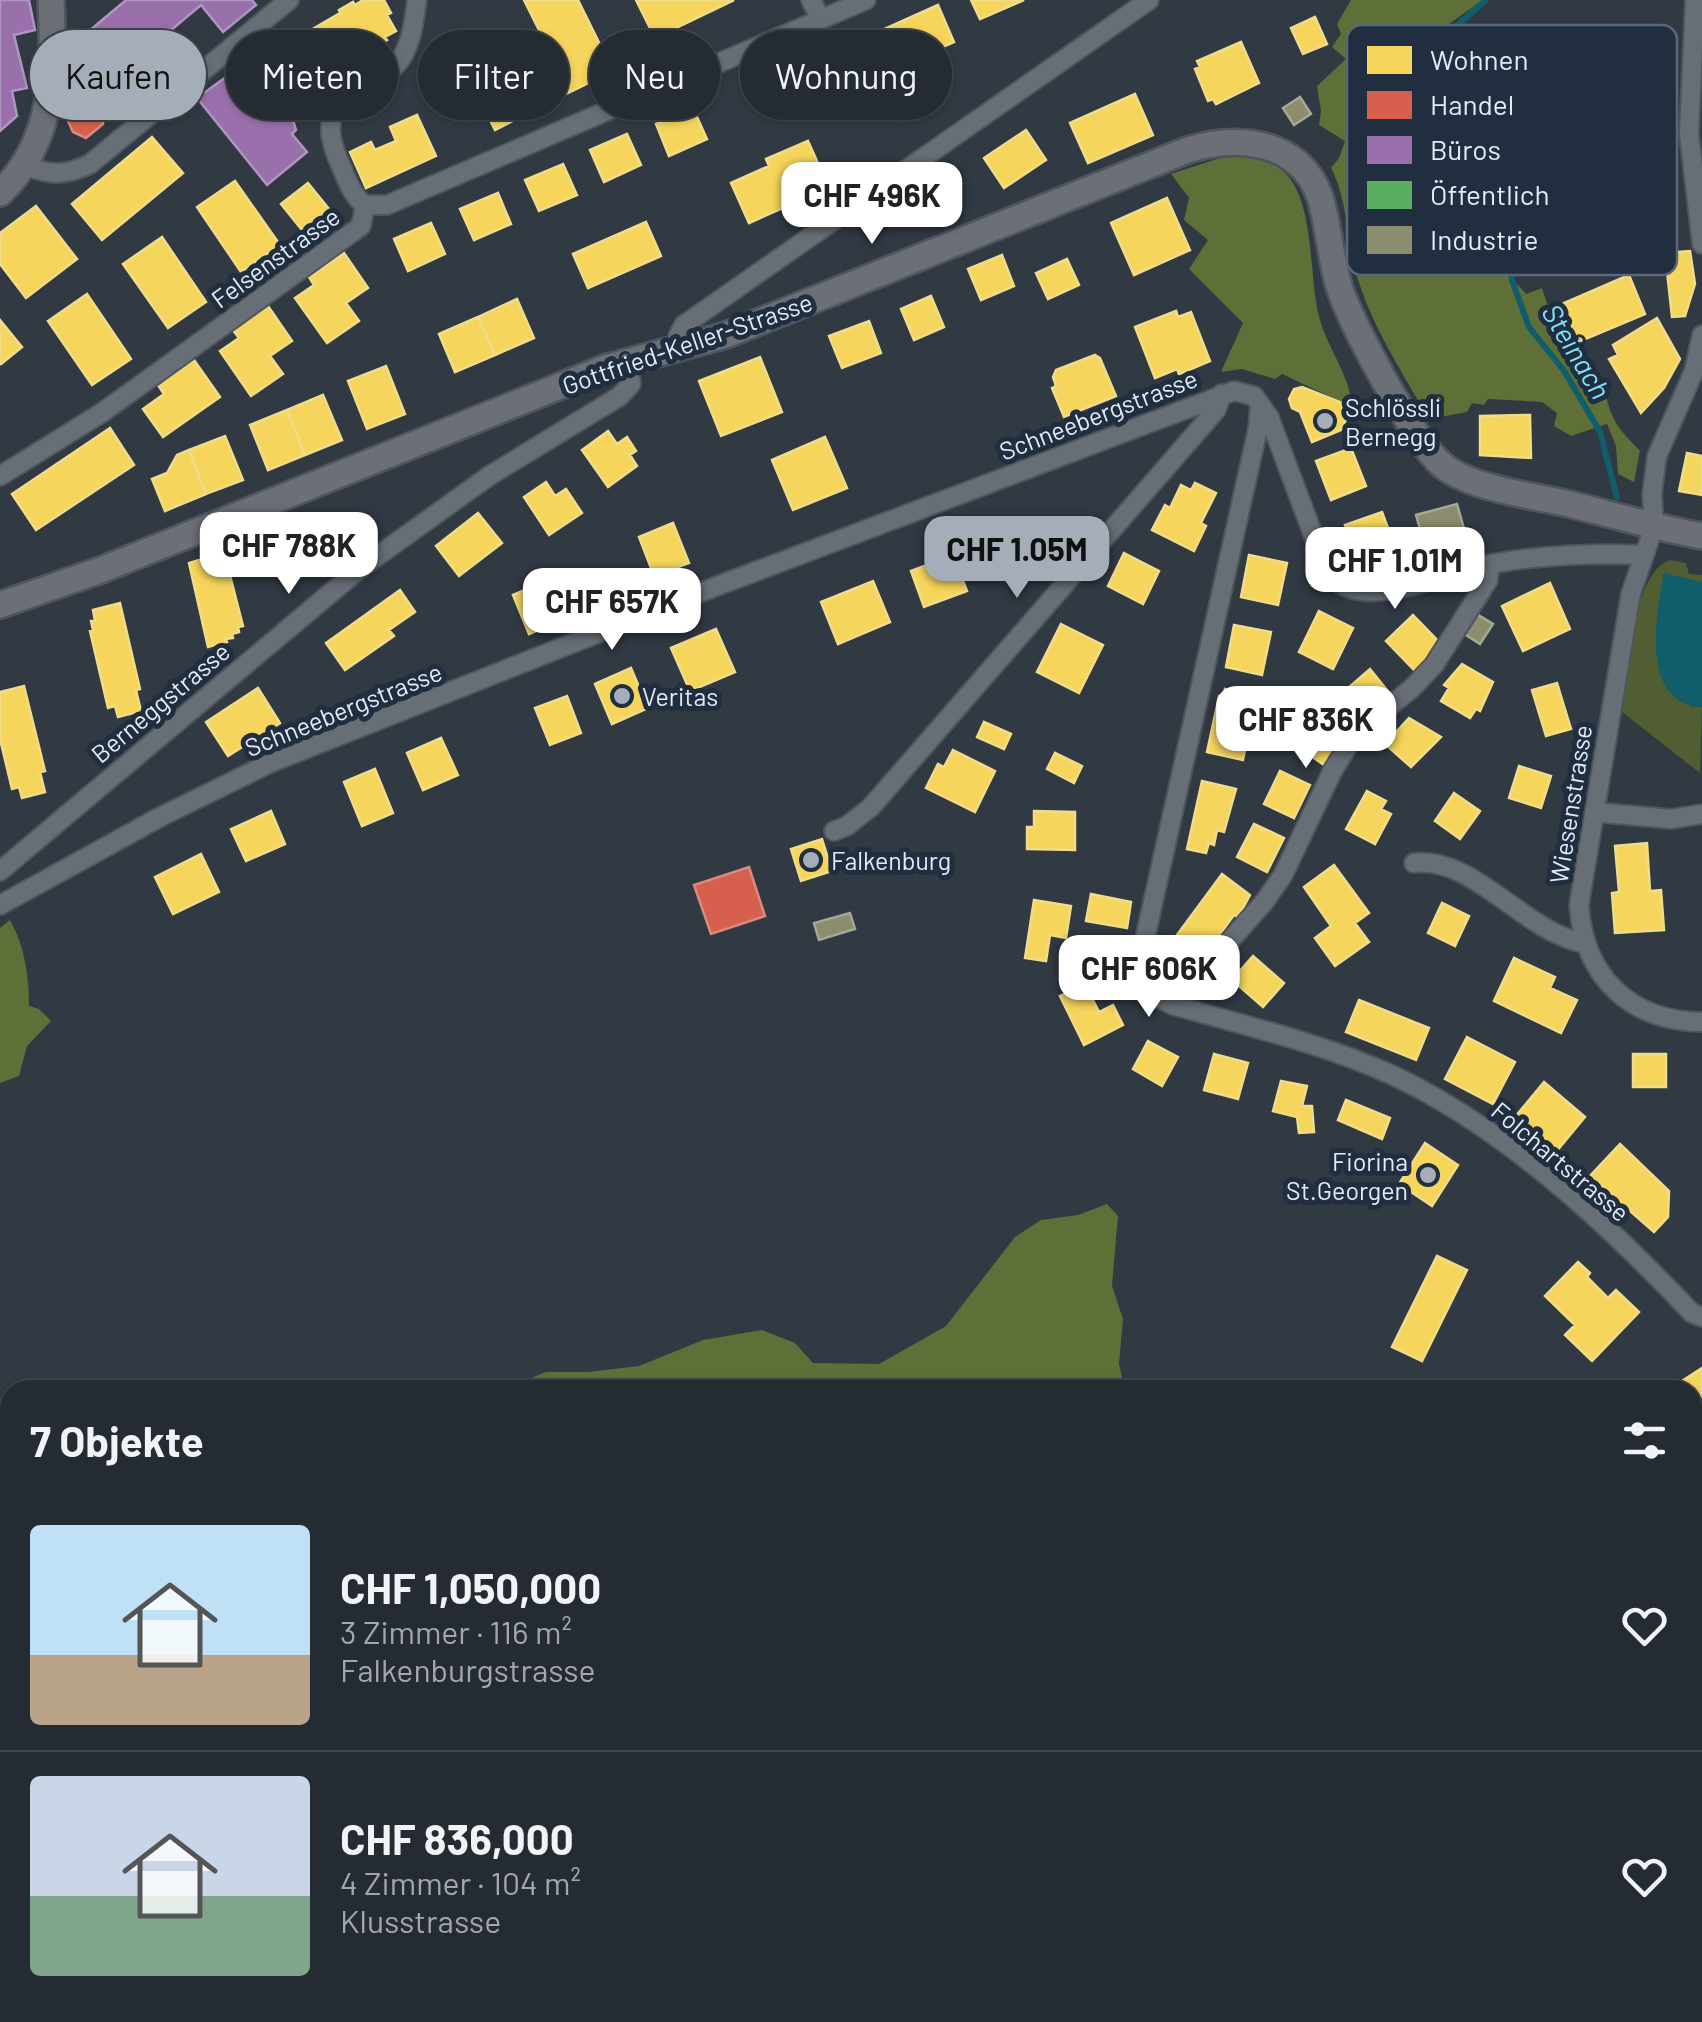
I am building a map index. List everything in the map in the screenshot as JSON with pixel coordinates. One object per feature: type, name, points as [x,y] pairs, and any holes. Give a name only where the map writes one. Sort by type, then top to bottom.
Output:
[{"type":"street","points":[[0,193],[26,166],[46,115],[53,74],[51,0]]},
{"type":"street","points":[[26,166],[51,175],[70,173],[90,164],[289,0]]},
{"type":"street","points":[[365,205],[356,198],[331,145],[332,117],[341,102],[383,75],[402,56],[416,0]]},
{"type":"street","points":[[811,0],[820,20]]},
{"type":"street","name":"Felsenstrasse","points":[[0,476],[134,392],[361,226],[365,205],[387,206],[866,0]]},
{"type":"street","points":[[681,349],[678,336],[692,319],[1148,0]]},
{"type":"street","points":[[1695,0],[1689,134],[1702,244]]},
{"type":"street","name":"Gottfried-Keller-Strasse","points":[[0,605],[101,570],[628,361],[726,335],[1186,151],[1220,141],[1247,141],[1284,154],[1310,178],[1319,196],[1339,286],[1349,312],[1415,432],[1442,466],[1490,486],[1702,536]]},
{"type":"street","name":"Wiesenstrasse","points":[[1702,335],[1694,371],[1657,456],[1652,494],[1654,527],[1631,593],[1579,904],[1585,943],[1604,978],[1632,1004],[1666,1019],[1702,1022]]},
{"type":"street","name":"Berneggstrasse","points":[[0,871],[358,570],[489,476],[620,396],[631,384],[628,361]]},
{"type":"street","points":[[834,831],[856,821],[883,794],[1216,410],[1222,394],[1243,391],[1260,404],[1276,434],[1326,569],[1333,580],[1345,587],[1379,592],[1490,564],[1644,555]]},
{"type":"street","name":"Schneebergstrasse","points":[[0,905],[144,825],[270,763],[717,586],[1222,394]]},
{"type":"street","name":"Folchartstrasse","points":[[1260,404],[1258,428],[1138,970],[1144,988],[1173,1005],[1353,1059],[1452,1106],[1542,1171],[1692,1313],[1702,1317]]},
{"type":"street","points":[[1173,1005],[1265,901],[1283,875],[1333,770],[1356,733],[1434,665],[1488,580],[1490,564]]},
{"type":"street","points":[[1594,812],[1671,819],[1702,814]]},
{"type":"street","points":[[1414,862],[1436,862],[1497,895],[1553,935],[1585,943]]},
{"type":"green space","points":[[1351,0],[1483,0],[1447,25],[1347,25],[1347,225],[1331,168],[1345,141],[1319,125],[1317,86],[1346,59],[1332,47],[1341,34],[1337,24]]},
{"type":"green space","points":[[1226,156],[1272,164],[1287,174],[1297,190],[1308,233],[1320,320],[1347,384],[1352,407],[1282,374],[1275,379],[1242,369],[1221,372],[1243,323],[1189,269],[1208,240],[1184,220],[1189,198],[1171,174]]},
{"type":"green space","points":[[1357,275],[1509,275],[1526,294],[1542,288],[1566,363],[1598,378],[1618,426],[1640,451],[1634,482],[1618,474],[1616,446],[1607,424],[1571,436],[1554,426],[1557,413],[1542,402],[1488,399],[1484,405],[1472,403],[1467,412],[1429,419]]},
{"type":"green space","points":[[1670,560],[1686,563],[1689,574],[1702,575],[1702,582],[1664,574],[1690,706],[1702,707],[1700,773],[1622,712],[1639,604],[1657,569]]},
{"type":"green space","points":[[10,920],[25,962],[29,1006],[39,1009],[51,1021],[27,1046],[19,1076],[0,1083],[0,928]]},
{"type":"green space","points":[[1107,1204],[1118,1216],[1112,1286],[1123,1319],[1119,1364],[1123,1380],[526,1380],[546,1372],[639,1366],[703,1340],[762,1330],[795,1343],[813,1363],[879,1364],[946,1326],[1015,1237],[1041,1220],[1078,1215]]},
{"type":"water","points":[[1664,573],[1702,582],[1702,707],[1682,702],[1668,690],[1660,674],[1656,632]]},
{"type":"building: Wohnen","points":[[363,0],[384,0],[395,30],[311,30],[353,2],[355,5]]},
{"type":"building: Wohnen","points":[[524,0],[578,0],[593,30],[589,30],[589,83],[569,90],[569,30],[539,30]]},
{"type":"building: Wohnen","points":[[636,0],[734,0],[672,30],[651,30]]},
{"type":"building: Wohnen","points":[[971,0],[1024,0],[980,19]]},
{"type":"building: Wohnen","points":[[938,5],[949,30],[882,30]]},
{"type":"building: Wohnen","points":[[1315,17],[1327,44],[1303,54],[1291,28]]},
{"type":"building: Wohnen","points":[[1241,42],[1259,83],[1216,104],[1213,99],[1208,101],[1195,69],[1200,67],[1197,61]]},
{"type":"building: Wohnen","points":[[1135,94],[1153,135],[1088,163],[1070,123]]},
{"type":"building: Wohnen","points":[[417,115],[436,156],[366,188],[350,152],[371,142],[375,150],[396,141],[390,127]]},
{"type":"building: Wohnen","points":[[490,120],[515,120],[495,130]]},
{"type":"building: Wohnen","points":[[665,120],[698,120],[707,139],[669,156],[656,124]]},
{"type":"building: Wohnen","points":[[1026,130],[1046,160],[1004,188],[984,158]]},
{"type":"building: Wohnen","points":[[627,134],[641,165],[604,182],[590,150]]},
{"type":"building: Wohnen","points":[[152,137],[183,173],[102,240],[72,204]]},
{"type":"building: Wohnen","points":[[808,141],[826,181],[789,197],[792,204],[749,223],[731,183],[769,166],[766,159]]},
{"type":"building: Wohnen","points":[[563,164],[577,195],[539,211],[525,180]]},
{"type":"building: Wohnen","points":[[235,181],[280,245],[241,272],[197,207]]},
{"type":"building: Wohnen","points":[[308,183],[329,209],[302,230],[281,204]]},
{"type":"building: Wohnen","points":[[498,193],[511,224],[474,240],[460,209]]},
{"type":"building: Wohnen","points":[[1167,198],[1190,250],[1134,275],[1111,223]]},
{"type":"building: Wohnen","points":[[36,206],[77,259],[26,298],[0,264],[0,233]]},
{"type":"building: Wohnen","points":[[646,222],[661,256],[588,288],[573,254]]},
{"type":"building: Wohnen","points":[[431,223],[445,254],[408,271],[394,239]]},
{"type":"building: Wohnen","points":[[162,237],[206,302],[168,328],[123,264]]},
{"type":"building: Wohnen","points":[[1690,251],[1695,284],[1685,316],[1672,317],[1667,275],[1677,275],[1677,252]]},
{"type":"building: Wohnen","points":[[344,253],[368,288],[346,303],[359,321],[327,343],[295,298],[314,285],[309,277]]},
{"type":"building: Wohnen","points":[[1002,255],[1014,286],[981,300],[968,269]]},
{"type":"building: Wohnen","points":[[1067,259],[1079,285],[1048,299],[1036,273]]},
{"type":"building: Wohnen","points":[[1629,275],[1645,314],[1578,342],[1562,304]]},
{"type":"building: Wohnen","points":[[87,294],[131,359],[92,385],[48,321]]},
{"type":"building: Wohnen","points":[[931,296],[944,327],[914,340],[901,309]]},
{"type":"building: Wohnen","points":[[517,299],[534,338],[495,355],[478,317]]},
{"type":"building: Wohnen","points":[[268,306],[292,341],[270,356],[283,374],[251,396],[220,351],[239,338],[233,330]]},
{"type":"building: Wohnen","points":[[1176,311],[1178,317],[1191,312],[1210,361],[1179,374],[1177,369],[1155,378],[1135,327]]},
{"type":"building: Wohnen","points":[[478,317],[495,355],[455,372],[439,334]]},
{"type":"building: Wohnen","points":[[1657,318],[1680,359],[1664,388],[1641,413],[1609,359],[1618,355],[1613,345]]},
{"type":"building: Wohnen","points":[[0,320],[22,347],[1,364],[0,363]]},
{"type":"building: Wohnen","points":[[869,321],[881,353],[842,368],[829,336]]},
{"type":"building: Wohnen","points":[[1095,355],[1100,358],[1116,396],[1064,417],[1052,388],[1056,386],[1056,370]]},
{"type":"building: Wohnen","points":[[760,357],[782,412],[721,436],[699,381]]},
{"type":"building: Wohnen","points":[[194,360],[220,397],[163,437],[143,409],[164,394],[158,385]]},
{"type":"building: Wohnen","points":[[386,366],[405,414],[367,429],[348,381]]},
{"type":"building: Wohnen","name":"Schlössli Bernegg","points":[[1302,387],[1352,407],[1341,430],[1312,442],[1300,412],[1292,408],[1289,399],[1294,389]]},
{"type":"building: Wohnen","points":[[323,395],[342,440],[305,455],[287,410]]},
{"type":"building: Wohnen","points":[[287,410],[305,455],[268,470],[250,425]]},
{"type":"building: Wohnen","points":[[1530,415],[1531,458],[1480,455],[1480,416]]},
{"type":"building: Wohnen","points":[[110,428],[134,465],[36,530],[12,494]]},
{"type":"building: Wohnen","points":[[608,431],[617,444],[627,437],[636,451],[630,455],[637,466],[608,487],[582,450]]},
{"type":"building: Wohnen","points":[[225,436],[243,480],[206,494],[189,450]]},
{"type":"building: Wohnen","points":[[825,437],[847,488],[793,510],[772,460]]},
{"type":"building: Wohnen","points":[[1351,448],[1366,486],[1331,500],[1316,461]]},
{"type":"building: Wohnen","points":[[189,450],[206,494],[165,511],[152,479],[167,473],[177,455]]},
{"type":"building: Wohnen","points":[[1687,453],[1702,456],[1702,495],[1679,491]]},
{"type":"building: Wohnen","points":[[546,482],[555,496],[566,489],[582,513],[549,535],[524,497]]},
{"type":"building: Wohnen","points":[[1195,483],[1216,493],[1201,523],[1206,526],[1194,551],[1152,530],[1165,505],[1170,508],[1181,485],[1191,490]]},
{"type":"building: Wohnen","points":[[1382,512],[1397,552],[1367,563],[1359,560],[1345,525]]},
{"type":"building: Wohnen","points":[[478,513],[502,543],[459,576],[436,546]]},
{"type":"building: Wohnen","points":[[330,516],[343,550],[314,561],[301,528]]},
{"type":"building: Wohnen","points":[[673,523],[689,563],[654,576],[639,537]]},
{"type":"building: Wohnen","points":[[224,552],[243,626],[227,642],[208,647],[189,563]]},
{"type":"building: Wohnen","points":[[1124,553],[1159,571],[1143,604],[1108,586]]},
{"type":"building: Wohnen","points":[[953,555],[967,591],[924,607],[911,571]]},
{"type":"building: Wohnen","points":[[1249,555],[1287,563],[1278,605],[1241,597]]},
{"type":"building: Wohnen","points":[[873,581],[890,622],[838,644],[821,602]]},
{"type":"building: Wohnen","points":[[542,583],[547,595],[559,590],[569,617],[529,634],[513,595]]},
{"type":"building: Wohnen","points":[[1550,583],[1570,629],[1523,651],[1502,606]]},
{"type":"building: Wohnen","points":[[400,590],[415,612],[389,630],[394,636],[345,670],[326,643]]},
{"type":"building: Wohnen","points":[[120,603],[140,689],[136,690],[141,711],[118,717],[115,706],[108,708],[90,631],[91,621],[95,621],[93,610]]},
{"type":"building: Wohnen","points":[[1319,611],[1353,628],[1333,669],[1299,652]]},
{"type":"building: Wohnen","points":[[1413,615],[1442,645],[1415,671],[1386,641]]},
{"type":"building: Wohnen","points":[[1061,624],[1103,645],[1079,693],[1037,672]]},
{"type":"building: Wohnen","points":[[1234,625],[1271,632],[1262,675],[1226,667]]},
{"type":"building: Wohnen","points":[[716,629],[735,672],[690,691],[671,648]]},
{"type":"building: Wohnen","points":[[1462,664],[1493,682],[1480,711],[1476,709],[1470,718],[1441,701],[1449,688],[1444,685]]},
{"type":"building: Wohnen","name":"Veritas","points":[[631,668],[648,708],[612,724],[595,684]]},
{"type":"building: Wohnen","points":[[1370,669],[1391,695],[1363,719],[1341,694]]},
{"type":"building: Wohnen","points":[[1557,683],[1571,729],[1546,736],[1532,690]]},
{"type":"building: Wohnen","points":[[24,686],[45,771],[40,772],[45,792],[22,798],[19,787],[12,789],[0,739],[0,692]]},
{"type":"building: Wohnen","points":[[258,688],[280,723],[228,756],[206,722]]},
{"type":"building: Wohnen","points":[[1225,689],[1256,695],[1243,760],[1207,752],[1219,696],[1223,697]]},
{"type":"building: Wohnen","points":[[567,696],[581,733],[550,745],[535,708]]},
{"type":"building: Wohnen","points":[[1318,716],[1345,734],[1324,765],[1297,746]]},
{"type":"building: Wohnen","points":[[1409,718],[1441,737],[1411,767],[1385,744]]},
{"type":"building: Wohnen","points":[[984,722],[1011,734],[1004,749],[977,737]]},
{"type":"building: Wohnen","points":[[441,738],[458,775],[423,790],[407,753]]},
{"type":"building: Wohnen","points":[[953,750],[995,771],[975,812],[926,788],[938,764],[944,767]]},
{"type":"building: Wohnen","points":[[1055,753],[1082,766],[1074,783],[1047,769]]},
{"type":"building: Wohnen","points":[[1519,766],[1551,776],[1541,808],[1509,798]]},
{"type":"building: Wohnen","points":[[375,769],[393,813],[362,826],[344,782]]},
{"type":"building: Wohnen","points":[[1280,771],[1310,785],[1294,818],[1264,804]]},
{"type":"building: Wohnen","points":[[1202,781],[1236,789],[1224,832],[1217,830],[1214,845],[1209,843],[1206,853],[1187,849]]},
{"type":"building: Wohnen","points":[[1367,791],[1386,801],[1381,809],[1391,814],[1375,844],[1346,829]]},
{"type":"building: Wohnen","points":[[1454,793],[1480,811],[1460,839],[1435,821]]},
{"type":"building: Wohnen","points":[[271,811],[285,844],[246,861],[231,829]]},
{"type":"building: Wohnen","points":[[1034,811],[1075,812],[1075,850],[1027,849],[1027,827],[1034,827]]},
{"type":"building: Wohnen","points":[[1254,824],[1284,838],[1267,872],[1237,857]]},
{"type":"building: Wohnen","name":"Falkenburg","points":[[822,839],[832,871],[801,881],[791,849]]},
{"type":"building: Wohnen","points":[[1647,843],[1650,891],[1661,890],[1664,930],[1615,933],[1612,893],[1619,892],[1615,846]]},
{"type":"building: Wohnen","points":[[201,854],[219,892],[173,914],[155,877]]},
{"type":"building: Wohnen","points":[[1334,865],[1369,913],[1355,923],[1369,942],[1335,966],[1315,938],[1331,926],[1304,887]]},
{"type":"building: Wohnen","points":[[1222,874],[1250,895],[1238,917],[1234,915],[1220,934],[1223,937],[1217,945],[1213,943],[1204,955],[1177,935]]},
{"type":"building: Wohnen","points":[[1091,894],[1131,902],[1127,928],[1086,921]]},
{"type":"building: Wohnen","points":[[1034,900],[1071,906],[1066,938],[1050,935],[1046,961],[1025,958]]},
{"type":"building: Wohnen","points":[[1442,903],[1469,916],[1455,946],[1428,933]]},
{"type":"building: Wohnen","points":[[1253,956],[1284,983],[1263,1007],[1232,980]]},
{"type":"building: Wohnen","points":[[1514,958],[1555,977],[1550,988],[1577,1000],[1561,1033],[1494,1001]]},
{"type":"building: Wohnen","points":[[1085,984],[1099,1012],[1113,1005],[1123,1025],[1084,1045],[1060,996]]},
{"type":"building: Wohnen","points":[[1359,1000],[1429,1028],[1416,1060],[1346,1032]]},
{"type":"building: Wohnen","points":[[1467,1037],[1515,1062],[1493,1104],[1445,1079]]},
{"type":"building: Wohnen","points":[[1148,1041],[1178,1057],[1162,1086],[1133,1069]]},
{"type":"building: Wohnen","points":[[1214,1054],[1248,1063],[1238,1099],[1204,1090]]},
{"type":"building: Wohnen","points":[[1633,1054],[1666,1054],[1666,1087],[1633,1087]]},
{"type":"building: Wohnen","points":[[1281,1081],[1307,1086],[1302,1106],[1312,1106],[1314,1132],[1299,1133],[1297,1117],[1273,1111]]},
{"type":"building: Wohnen","points":[[1544,1082],[1585,1117],[1556,1152],[1515,1117]]},
{"type":"building: Wohnen","points":[[1346,1100],[1390,1118],[1382,1139],[1338,1120]]},
{"type":"building: Wohnen","name":"Fiorina St.Georgen","points":[[1425,1143],[1458,1165],[1432,1206],[1399,1184]]},
{"type":"building: Wohnen","points":[[1620,1144],[1669,1191],[1668,1217],[1654,1232],[1590,1176]]},
{"type":"building: Wohnen","points":[[1437,1256],[1467,1270],[1422,1361],[1392,1347]]},
{"type":"building: Wohnen","points":[[1578,1262],[1608,1298],[1616,1290],[1639,1312],[1592,1361],[1565,1335],[1575,1325],[1545,1296]]},
{"type":"building: Wohnen","points":[[1702,1368],[1702,1380],[1683,1380]]},
{"type":"building: Handel","points":[[68,120],[104,120],[86,138],[73,132]]},
{"type":"building: Handel","points":[[749,867],[765,916],[711,934],[694,885]]},
{"type":"building: Büros","points":[[0,0],[29,0],[35,30],[14,35],[27,88],[12,91],[17,116],[0,131]]},
{"type":"building: Büros","points":[[126,0],[252,0],[256,5],[223,32],[201,5],[171,30],[90,30]]},
{"type":"building: Büros","points":[[226,77],[226,120],[293,120],[296,130],[292,134],[307,152],[267,185],[206,109],[206,91]]},
{"type":"building: Industrie","points":[[1300,97],[1311,114],[1294,125],[1283,108]]},
{"type":"building: Industrie","points":[[1457,504],[1468,543],[1427,554],[1416,515]]},
{"type":"building: Industrie","points":[[1475,613],[1493,624],[1480,644],[1463,633]]},
{"type":"building: Industrie","points":[[850,913],[855,929],[819,940],[814,923]]},
{"type":"waterway","name":"Steinach","points":[[1458,25],[1486,0]]},
{"type":"waterway","name":"Steinach","points":[[1511,275],[1529,327],[1565,372],[1600,432],[1617,497]]},
{"type":"place","name":"Schlössli Bernegg","points":[[1325,421]]},
{"type":"place","name":"Veritas","points":[[622,696]]},
{"type":"place","name":"Falkenburg","points":[[811,860]]},
{"type":"place","name":"Fiorina St.Georgen","points":[[1428,1175]]}]
